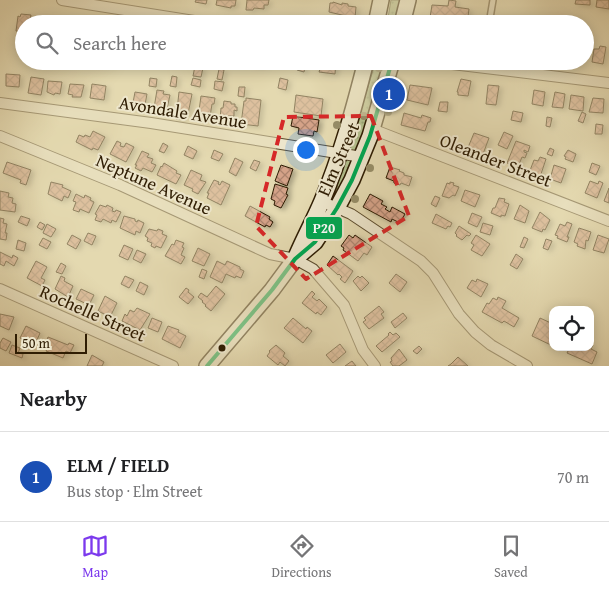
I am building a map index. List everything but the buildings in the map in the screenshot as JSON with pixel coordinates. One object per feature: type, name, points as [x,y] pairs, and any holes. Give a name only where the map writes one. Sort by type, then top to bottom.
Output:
[{"type":"main road","points":[[378,15],[381,0]]},
{"type":"main road","points":[[404,15],[408,0]]},
{"type":"main road","name":"Elm Street","points":[[295,259],[321,201],[339,153],[363,70]]},
{"type":"main road","name":"Elm Street","points":[[207,366],[264,300],[295,259],[315,242],[338,208],[362,157],[389,70]]},
{"type":"street","points":[[62,0],[156,15]]},
{"type":"street","points":[[501,70],[609,83]]},
{"type":"street","name":"Avondale Avenue","points":[[0,103],[151,123],[362,157]]},
{"type":"street","name":"Oleander Street","points":[[372,129],[609,221]]},
{"type":"street","name":"Neptune Avenue","points":[[0,136],[120,185],[270,254],[295,259]]},
{"type":"street","points":[[321,201],[351,214],[421,260],[433,273],[459,314],[476,332],[497,349],[527,366]]},
{"type":"street","points":[[295,259],[313,269],[344,305],[363,350],[375,366]]},
{"type":"street","name":"Rochelle Street","points":[[0,289],[173,366]]},
{"type":"lane","points":[[490,15],[493,0]]},
{"type":"highlighted area","points":[[371,116],[409,216],[306,279],[256,226],[284,117]]},
{"type":"green space","points":[[391,0],[401,0],[397,15],[388,15]]},
{"type":"green space","points":[[373,70],[383,70],[371,113],[358,149],[334,196]]},
{"type":"transit line","name":"P20","points":[[207,366],[272,290],[295,259],[315,242],[337,208],[352,180],[370,136],[389,70]]},
{"type":"place","name":"ELM / FIELD","points":[[389,94]]}]
